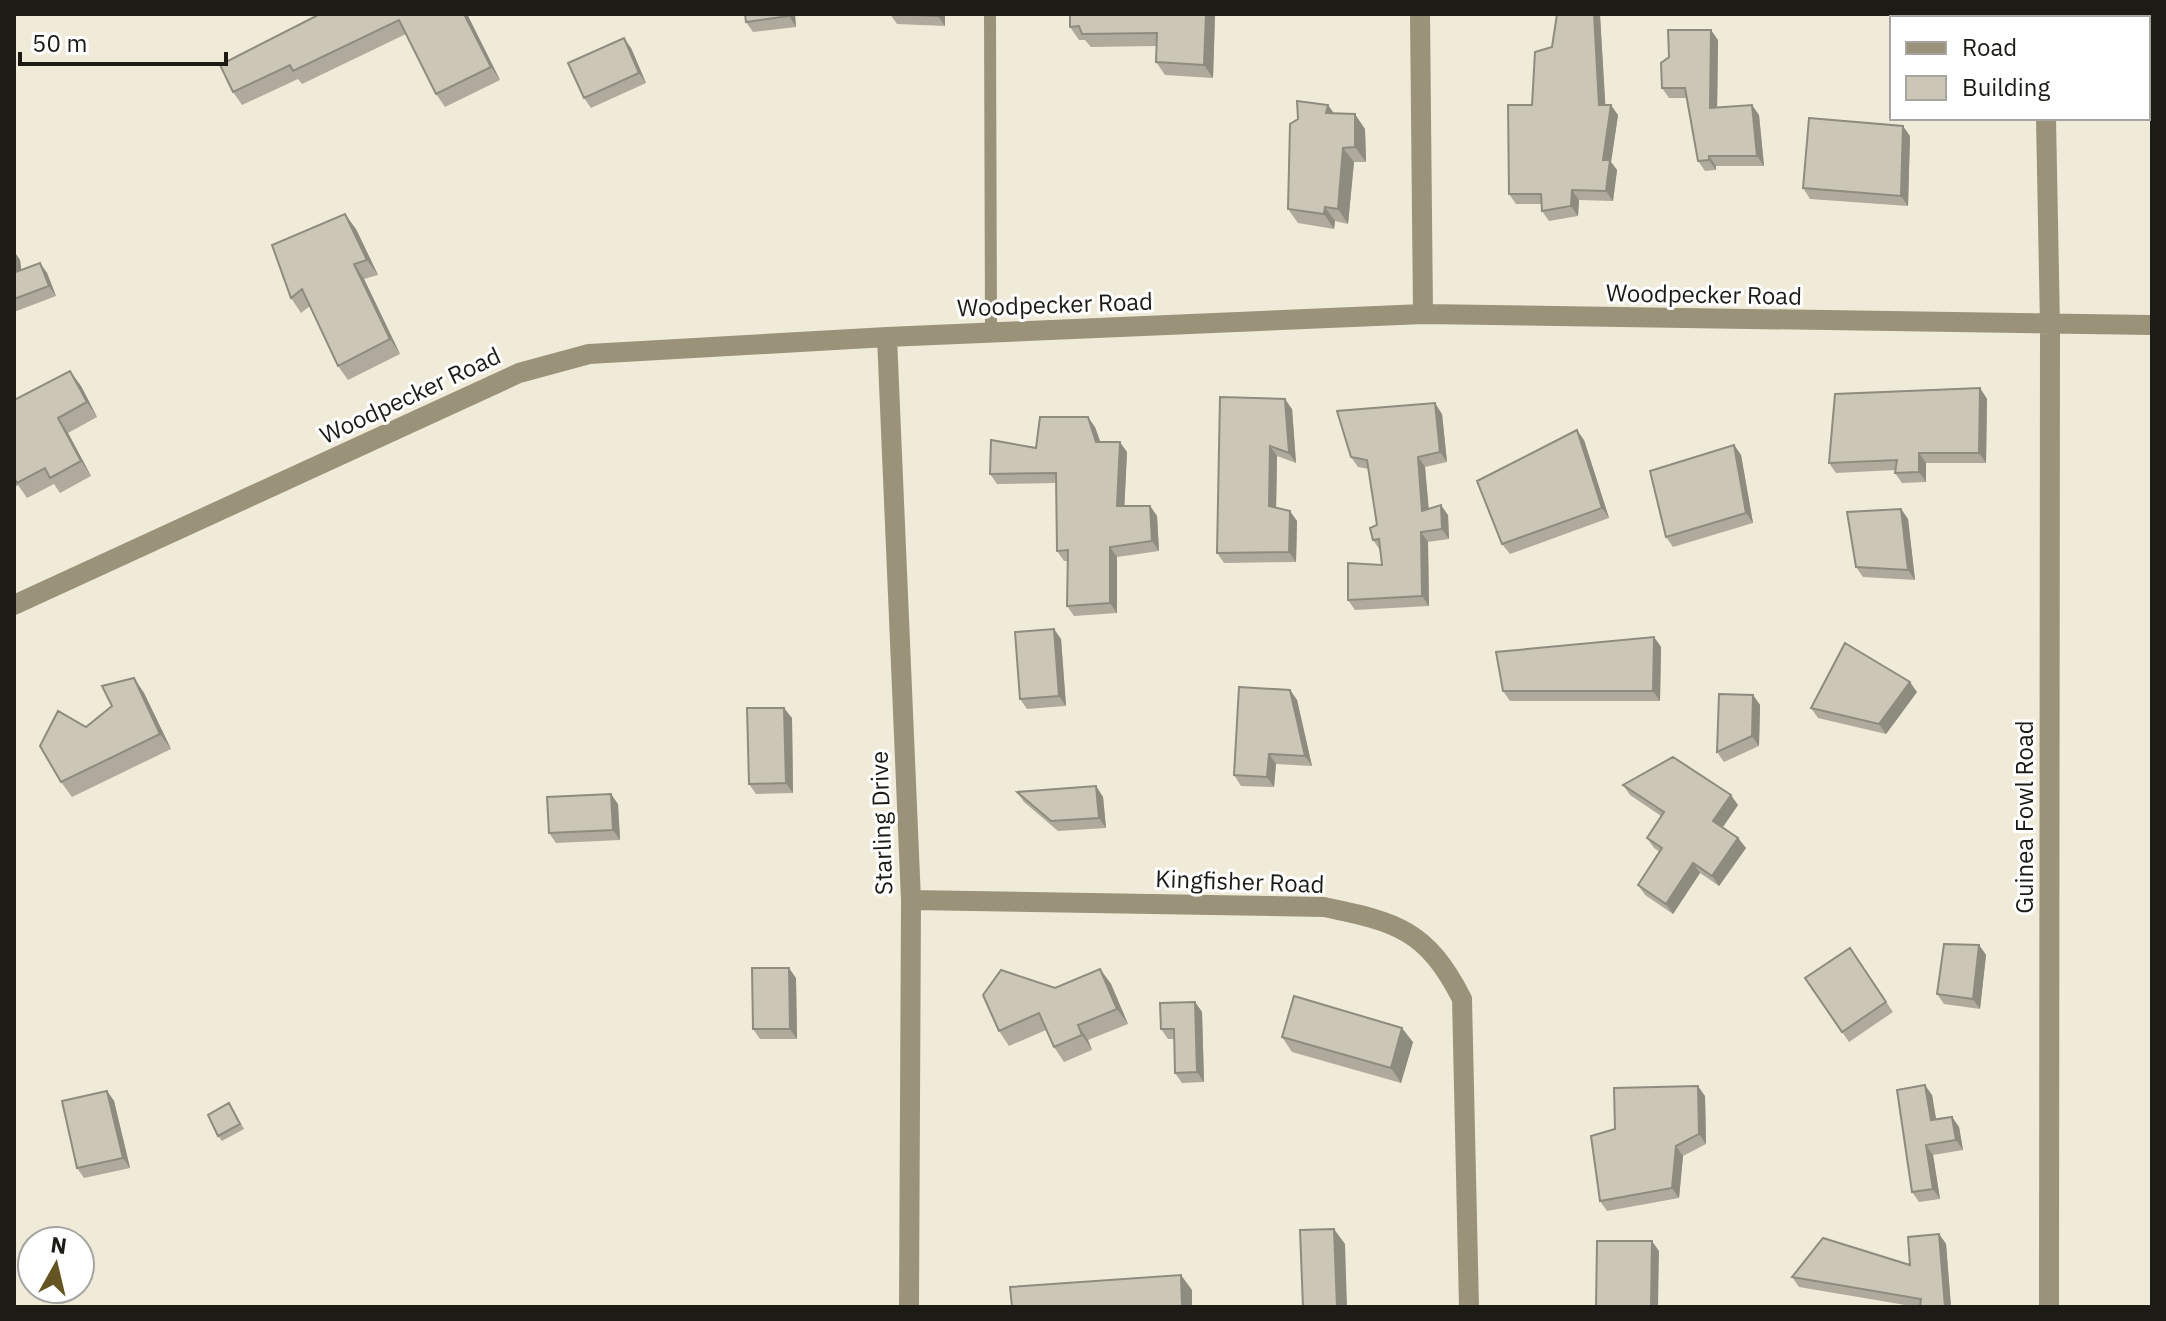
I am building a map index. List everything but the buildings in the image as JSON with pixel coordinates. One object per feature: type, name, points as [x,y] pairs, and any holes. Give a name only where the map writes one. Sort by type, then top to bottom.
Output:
[{"type":"street","points":[[1420,14],[1423,314]]},
{"type":"street","name":"Guinea Fowl Road","points":[[2046,120],[2050,326],[2049,1307]]},
{"type":"street","name":"Woodpecker Road","points":[[14,605],[519,373],[589,354],[991,332],[1423,314],[2050,326],[2152,325]]},
{"type":"street","name":"Starling Drive","points":[[887,337],[911,900],[909,1307]]},
{"type":"street","name":"Kingfisher Road","points":[[911,900],[1324,907],[1375,918],[1416,936],[1443,963],[1462,999],[1469,1307]]},
{"type":"lane","points":[[990,14],[991,332]]}]
